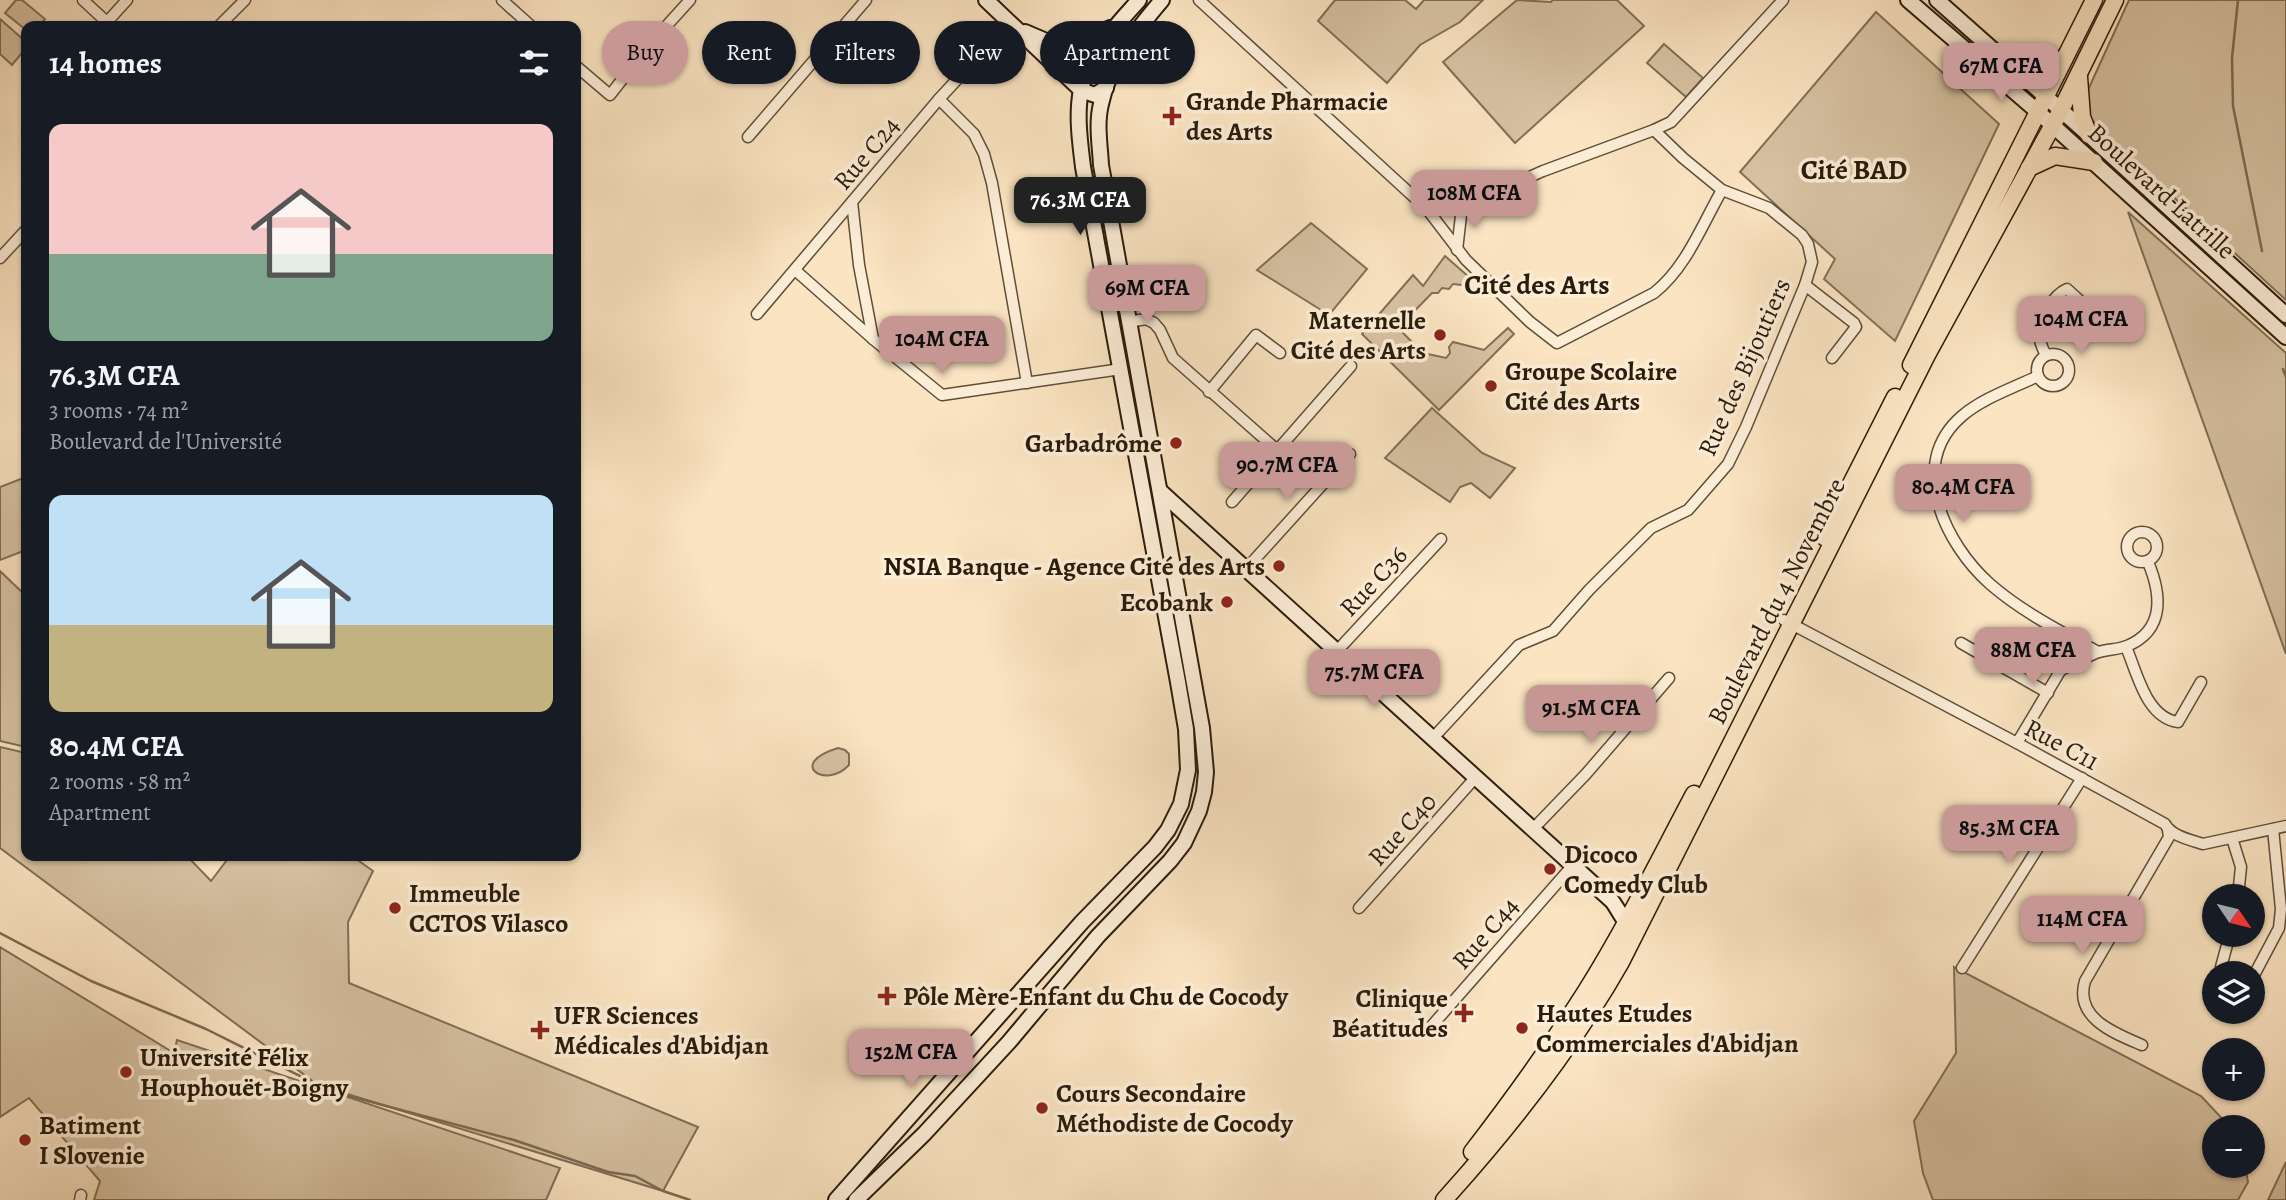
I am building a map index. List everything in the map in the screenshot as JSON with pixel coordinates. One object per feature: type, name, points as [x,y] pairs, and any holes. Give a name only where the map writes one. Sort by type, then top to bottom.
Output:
[{"type":"main road","name":"Boulevard du 4 Novembre","points":[[1788,623],[1960,264],[2094,0]]},
{"type":"main road","name":"Boulevard du 4 Novembre","points":[[1444,1200],[1516,1117],[1606,988],[1632,927],[1788,623],[1927,355],[2061,110],[2115,0]]},
{"type":"main road","points":[[2018,71],[2049,67],[2066,57]]},
{"type":"main road","points":[[2079,74],[2082,117],[2089,135]]},
{"type":"main road","points":[[2029,168],[2055,156],[2094,162]]},
{"type":"main road","name":"Boulevard du 4 Novembre","points":[[1433,1200],[1460,1169],[1539,1061],[1632,927]]},
{"type":"street","points":[[83,0],[106,21]]},
{"type":"street","points":[[111,21],[127,0]]},
{"type":"street","points":[[224,21],[245,0]]},
{"type":"street","points":[[502,0],[525,21]]},
{"type":"street","points":[[581,70],[610,95],[651,43],[690,0]]},
{"type":"street","points":[[748,137],[866,0]]},
{"type":"street","points":[[986,0],[1010,21]]},
{"type":"street","points":[[1121,21],[1139,0]]},
{"type":"street","points":[[1144,21],[1162,0]]},
{"type":"street","points":[[1199,0],[1427,209],[1457,250],[1530,323],[1557,344],[1654,293],[1668,282],[1678,270],[1722,190]]},
{"type":"street","points":[[1427,209],[1440,211],[1462,207],[1543,171],[1671,122],[1783,0]]},
{"type":"street","name":"Boulevard Latrille","points":[[1908,0],[2053,125],[2286,337]]},
{"type":"street","name":"Boulevard Latrille","points":[[1937,0],[2286,314]]},
{"type":"street","points":[[1026,37],[1081,90],[1095,95],[1107,84]]},
{"type":"street","points":[[1980,62],[1991,49]]},
{"type":"street","name":"Rue C24","points":[[757,314],[954,84]]},
{"type":"street","points":[[836,1200],[1082,922],[1154,847],[1168,830],[1181,804],[1188,751],[1186,729],[1083,167],[1080,134],[1083,84]]},
{"type":"street","points":[[849,1185],[863,1198],[1009,1042],[1098,936],[1184,843],[1199,811],[1204,792],[1206,772],[1202,728],[1101,165],[1099,121],[1108,84]]},
{"type":"street","points":[[939,99],[974,134],[984,154],[992,183],[1027,383]]},
{"type":"street","name":"Rue des Bijoutiers","points":[[1432,739],[1519,645],[1553,631],[1589,590],[1651,528],[1688,510],[1728,464],[1746,428],[1805,285],[1812,262],[1808,244],[1802,235],[1786,219],[1769,208],[1722,190],[1654,130]]},
{"type":"street","points":[[852,202],[859,265],[873,339]]},
{"type":"street","points":[[1457,250],[1462,207]]},
{"type":"street","points":[[1,254],[21,235]]},
{"type":"street","points":[[795,270],[942,395],[1121,369]]},
{"type":"street","points":[[1805,285],[1856,327],[1832,358]]},
{"type":"street","points":[[2046,355],[2039,334],[2047,312],[2061,291],[2067,289],[2079,300]]},
{"type":"street","points":[[1128,321],[1146,319],[1154,323],[1173,358],[1276,450]]},
{"type":"street","points":[[1209,392],[1256,335],[1280,353]]},
{"type":"street","points":[[2052,353],[2064,357],[2068,375],[2064,381],[2053,386],[2047,385],[2038,376],[2037,364],[2046,355],[2052,353]]},
{"type":"street","points":[[1232,502],[1350,366]]},
{"type":"street","points":[[2038,376],[1999,394],[1962,416],[1949,430],[1941,446],[1935,464],[1934,487],[1940,511],[1950,532],[1981,575],[2009,599],[2098,652]]},
{"type":"street","points":[[1246,569],[1350,454]]},
{"type":"street","points":[[1144,494],[1160,491]]},
{"type":"street","points":[[1160,491],[1612,901],[1632,927]]},
{"type":"street","name":"Rue C36","points":[[1336,652],[1441,539]]},
{"type":"street","points":[[2061,670],[2098,652],[2126,647],[2152,626],[2157,615],[2157,589],[2148,562]]},
{"type":"street","name":"Rue C11","points":[[1788,623],[2082,778],[2165,824],[2168,830],[2203,844],[2286,826]]},
{"type":"street","points":[[2017,743],[2064,663],[2066,653],[2057,629]]},
{"type":"street","points":[[1961,643],[2048,693]]},
{"type":"street","points":[[2126,647],[2149,702],[2170,721],[2178,722],[2201,682]]},
{"type":"street","points":[[1532,830],[1670,678]]},
{"type":"street","name":"Rue C40","points":[[1359,908],[1475,778]]},
{"type":"street","points":[[1962,968],[2082,778]]},
{"type":"street","points":[[2262,961],[2279,928],[2281,909],[2273,829]]},
{"type":"street","points":[[2142,1045],[2092,1018],[2082,1001],[2082,992],[2085,981],[2169,837],[2168,830]]},
{"type":"street","points":[[2232,838],[2241,867],[2239,884]]},
{"type":"street","name":"Rue C44","points":[[1429,1029],[1573,866]]},
{"type":"street","points":[[1612,901],[1640,911]]},
{"type":"street","points":[[1082,922],[1098,936]]},
{"type":"shaded area","points":[[16,0],[22,0],[45,19],[21,21],[21,26],[5,13]]},
{"type":"shaded area","points":[[1335,0],[1405,0],[1416,9],[1424,0],[1483,0],[1460,22],[1420,45],[1387,83],[1318,21]]},
{"type":"shaded area","points":[[1517,0],[1617,0],[1644,26],[1515,143],[1443,62]]},
{"type":"shaded area","points":[[2129,0],[2286,0],[2286,300],[2098,128],[2089,115],[2088,90]]},
{"type":"shaded area","name":"Cité BAD","points":[[1876,12],[1999,124],[1895,341],[1824,279],[1835,259],[1740,172]]},
{"type":"shaded area","points":[[0,19],[21,38],[21,54],[12,65],[0,54]]},
{"type":"shaded area","points":[[1664,44],[1703,78],[1686,97],[1647,63]]},
{"type":"shaded area","points":[[2128,212],[2286,353],[2286,654]]},
{"type":"shaded area","points":[[1311,223],[1367,269],[1329,315],[1257,270]]},
{"type":"shaded area","points":[[1445,256],[1469,277],[1462,285],[1453,284],[1449,289],[1442,288],[1438,293],[1432,293],[1398,328],[1423,353],[1446,358],[1453,342],[1484,350],[1508,328],[1514,334],[1439,410],[1362,334],[1413,275],[1423,286]]},
{"type":"shaded area","points":[[1432,408],[1482,453],[1515,468],[1490,498],[1471,483],[1460,487],[1450,502],[1385,458]]},
{"type":"shaded area","points":[[21,479],[21,552],[0,560],[0,487]]},
{"type":"shaded area","points":[[0,571],[21,591],[21,746],[0,741]]},
{"type":"shaded area","points":[[0,747],[21,752],[21,861],[192,861],[211,881],[226,861],[359,861],[373,871],[348,922],[349,983],[698,1127],[663,1191],[318,1085],[0,848]]},
{"type":"shaded area","points":[[838,748],[849,754],[849,765],[830,775],[815,772],[815,761],[823,754]]},
{"type":"shaded area","name":"Université Félix Houphouët-Boigny","points":[[0,947],[174,1053],[177,1040],[560,1168],[546,1200],[94,1200],[100,1181],[29,1098],[0,1117]]},
{"type":"shaded area","points":[[1954,967],[2201,1096],[2202,1101],[2206,1101],[2219,1115],[2202,1115],[2202,1178],[2247,1178],[2248,1182],[2238,1200],[1933,1200],[1923,1173],[1914,1121],[1956,1053]]},
{"type":"shaded area","points":[[2286,1162],[2286,1200],[2268,1200]]},
{"type":"waterway","points":[[2238,0],[2232,58],[2233,106],[2262,251]]},
{"type":"waterway","points":[[2283,369],[2286,377]]},
{"type":"waterway","points":[[0,933],[91,981],[206,1029],[330,1091],[514,1140],[608,1172],[635,1176],[663,1191],[690,1200]]},
{"type":"place","name":"Grande Pharmacie des Arts","points":[[1172,116]]},
{"type":"place","name":"Maternelle Cité des Arts","points":[[1440,335]]},
{"type":"place","name":"Groupe Scolaire Cité des Arts","points":[[1491,386]]},
{"type":"place","name":"Garbadrôme","points":[[1176,443]]},
{"type":"place","name":"NSIA Banque - Agence Cité des Arts","points":[[1279,566]]},
{"type":"place","name":"Ecobank","points":[[1227,602]]},
{"type":"place","name":"Dicoco Comedy Club","points":[[1550,869]]},
{"type":"place","name":"Immeuble CCTOS Vilasco","points":[[395,908]]},
{"type":"place","name":"Pôle Mère-Enfant du Chu de Cocody","points":[[887,996]]},
{"type":"place","name":"Clinique Béatitudes","points":[[1464,1013]]},
{"type":"place","name":"Hautes Etudes Commerciales d'Abidjan","points":[[1522,1028]]},
{"type":"place","name":"UFR Sciences Médicales d'Abidjan","points":[[540,1030]]},
{"type":"place","name":"Université Félix Houphouët-Boigny","points":[[126,1072]]},
{"type":"place","name":"Cours Secondaire Méthodiste de Cocody","points":[[1042,1108]]},
{"type":"place","name":"Batiment I Slovenie","points":[[25,1140]]},
{"type":"district","name":"Cité BAD","points":[[1854,169]]},
{"type":"district","name":"Cité des Arts","points":[[1537,284]]}]
